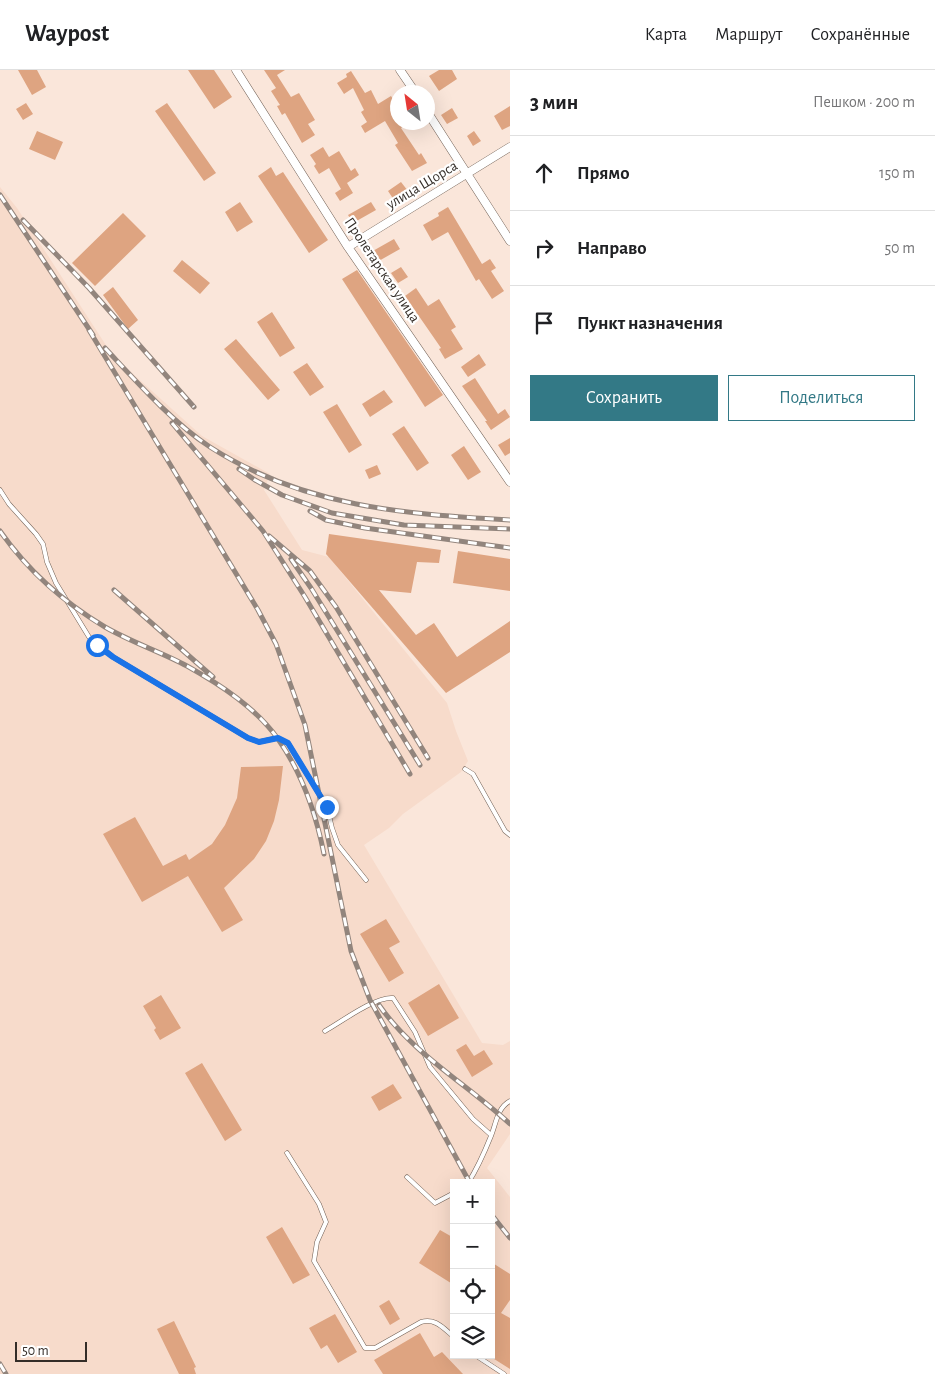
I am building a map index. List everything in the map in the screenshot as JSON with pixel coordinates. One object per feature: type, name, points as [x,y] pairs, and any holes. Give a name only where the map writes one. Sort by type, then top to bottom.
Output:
[{"type":"street","name":"Пролетарская улица","points":[[236,70],[348,247],[510,482]]},
{"type":"street","points":[[400,70],[410,85]]},
{"type":"street","points":[[435,124],[510,240]]},
{"type":"street","name":"улица Щорса","points":[[348,247],[510,147]]},
{"type":"lane","points":[[0,490],[9,504],[43,544],[47,562],[56,583],[89,637],[97,645],[248,738],[259,742],[278,738],[288,743],[327,807],[338,845],[366,880]]},
{"type":"lane","points":[[465,769],[473,774],[480,789],[510,835]]},
{"type":"lane","points":[[325,1032],[376,1001],[388,997],[393,998],[415,1032],[430,1067],[473,1119],[491,1135]]},
{"type":"lane","points":[[470,1179],[491,1135],[498,1113],[510,1101]]},
{"type":"lane","points":[[287,1153],[319,1204],[326,1222],[317,1242],[314,1261],[365,1348],[375,1348],[421,1322],[428,1320],[437,1322],[450,1333]]},
{"type":"lane","points":[[407,1177],[435,1203],[450,1195]]},
{"type":"lane","points":[[481,1359],[504,1374]]},
{"type":"shaded area","points":[[0,187],[17,208],[113,356],[202,436],[270,474],[264,490],[302,550],[329,557],[447,703],[468,761],[461,772],[364,845],[482,1043],[503,1045],[510,1041],[510,1134],[487,1168],[510,1197],[510,1374],[0,1374]]},
{"type":"building","points":[[18,70],[37,70],[46,87],[32,95]]},
{"type":"building","points":[[188,70],[214,70],[232,97],[214,109]]},
{"type":"building","points":[[264,70],[285,70],[277,75],[291,97],[299,93],[315,120],[308,124],[315,135],[302,143],[285,113],[282,115],[277,106],[280,105],[271,91],[276,88]]},
{"type":"building","points":[[439,70],[452,70],[457,79],[439,91],[429,76]]},
{"type":"building","points":[[351,71],[365,93],[371,90],[378,104],[390,97],[390,129],[385,121],[365,133],[361,126],[367,122],[361,112],[364,110],[353,88],[344,94],[337,83],[347,77],[346,74]]},
{"type":"building","points":[[26,103],[33,114],[23,120],[16,109]]},
{"type":"building","points":[[167,103],[216,173],[204,181],[155,111]]},
{"type":"building","points":[[510,106],[510,126],[502,130],[494,116]]},
{"type":"building","points":[[452,108],[458,118],[447,124],[441,115]]},
{"type":"building","points":[[390,130],[402,130],[419,155],[421,153],[427,163],[412,171],[395,145],[398,143]]},
{"type":"building","points":[[37,131],[63,142],[55,160],[29,149]]},
{"type":"building","points":[[474,131],[481,141],[473,146],[467,136]]},
{"type":"building","points":[[323,147],[329,157],[339,151],[351,171],[355,168],[359,175],[347,183],[353,193],[340,201],[335,193],[341,189],[329,168],[319,174],[314,166],[316,164],[310,155]]},
{"type":"building","points":[[271,167],[276,176],[283,172],[328,240],[309,253],[258,176]]},
{"type":"building","points":[[401,182],[408,191],[394,200],[388,191]]},
{"type":"building","points":[[240,202],[253,222],[237,232],[225,212]]},
{"type":"building","points":[[371,202],[376,210],[353,223],[348,215]]},
{"type":"building","points":[[448,207],[482,264],[490,259],[496,268],[491,271],[504,291],[492,299],[479,279],[476,281],[448,232],[432,241],[423,225],[439,216],[438,213]]},
{"type":"building","points":[[123,213],[146,236],[95,286],[72,263]]},
{"type":"building","points":[[394,239],[400,249],[377,262],[371,252]]},
{"type":"building","points":[[182,260],[210,283],[200,294],[173,271]]},
{"type":"building","points":[[401,267],[408,277],[398,283],[391,273]]},
{"type":"building","points":[[357,270],[443,395],[425,407],[342,279]]},
{"type":"building","points":[[113,287],[138,320],[128,329],[103,295]]},
{"type":"building","points":[[416,288],[428,306],[439,299],[456,327],[451,330],[463,349],[445,359],[439,349],[441,348],[405,296]]},
{"type":"building","points":[[272,312],[295,348],[280,357],[257,322]]},
{"type":"building","points":[[236,339],[280,390],[268,400],[224,349]]},
{"type":"building","points":[[479,354],[486,365],[468,377],[461,367]]},
{"type":"building","points":[[307,363],[324,387],[310,396],[293,372]]},
{"type":"building","points":[[475,378],[498,414],[505,409],[510,417],[491,430],[485,421],[487,421],[462,386]]},
{"type":"building","points":[[384,390],[393,402],[370,417],[362,404]]},
{"type":"building","points":[[337,404],[362,445],[349,453],[323,412]]},
{"type":"building","points":[[404,426],[429,463],[417,471],[392,434]]},
{"type":"building","points":[[510,438],[510,453],[505,456],[498,445]]},
{"type":"building","points":[[464,446],[481,472],[468,480],[451,455]]},
{"type":"building","points":[[377,465],[381,474],[369,479],[365,470]]},
{"type":"building","points":[[329,534],[441,550],[439,563],[417,562],[411,593],[379,590],[416,635],[434,623],[457,657],[510,621],[510,652],[446,693],[326,554]]},
{"type":"building","points":[[458,551],[510,559],[510,591],[453,583]]},
{"type":"building","points":[[283,766],[279,800],[274,821],[266,841],[254,859],[224,888],[243,920],[222,932],[188,876],[142,902],[103,834],[135,817],[163,866],[186,854],[189,860],[212,844],[225,825],[237,798],[241,767]]},
{"type":"building","points":[[386,919],[400,942],[389,948],[404,973],[389,982],[360,934]]},
{"type":"building","points":[[439,984],[459,1018],[428,1036],[408,1003]]},
{"type":"building","points":[[161,995],[181,1028],[160,1040],[154,1030],[156,1028],[143,1006]]},
{"type":"building","points":[[466,1044],[474,1056],[484,1050],[493,1064],[472,1077],[456,1050]]},
{"type":"building","points":[[202,1063],[242,1130],[225,1141],[185,1073]]},
{"type":"building","points":[[393,1084],[402,1098],[379,1111],[371,1097]]},
{"type":"building","points":[[282,1227],[310,1275],[293,1284],[266,1237]]},
{"type":"building","points":[[440,1230],[450,1236],[450,1282],[419,1263]]},
{"type":"building","points":[[495,1265],[510,1274],[510,1300],[501,1313],[510,1318],[510,1369],[494,1359]]},
{"type":"building","points":[[389,1300],[400,1319],[390,1325],[379,1306]]},
{"type":"building","points":[[335,1314],[357,1352],[338,1363],[327,1345],[321,1349],[309,1328]]},
{"type":"building","points":[[174,1321],[196,1367],[194,1368],[196,1374],[179,1374],[157,1329]]},
{"type":"building","points":[[420,1333],[434,1357],[442,1352],[463,1374],[383,1374],[374,1360]]},
{"type":"railway","points":[[0,195],[93,335]]},
{"type":"railway","points":[[23,220],[89,288],[194,407]]},
{"type":"railway","points":[[89,330],[258,610],[276,644],[305,725],[351,951],[370,1000],[468,1179]]},
{"type":"railway","points":[[105,348],[155,401],[196,437],[245,467],[281,483],[355,504],[431,514],[510,520]]},
{"type":"railway","points":[[172,423],[263,531],[305,597],[410,774]]},
{"type":"railway","points":[[239,469],[282,495],[332,513],[404,525],[510,529]]},
{"type":"railway","points":[[310,511],[326,520],[365,528],[510,548]]},
{"type":"railway","points":[[0,531],[34,572],[75,607],[105,627],[200,673],[249,707],[269,728],[287,752],[307,794],[324,854]]},
{"type":"railway","points":[[269,536],[310,571],[336,607],[428,758]]},
{"type":"railway","points":[[291,559],[311,588],[420,765]]},
{"type":"railway","points":[[114,590],[213,677]]},
{"type":"railway","points":[[379,1005],[393,1023],[424,1054],[510,1124]]},
{"type":"railway","points":[[495,1219],[510,1238]]},
{"type":"railway","points":[[0,1364],[6,1374]]},
{"type":"route","points":[[97,645],[113,657],[248,738],[259,742],[278,738],[288,743],[327,807]]}]
